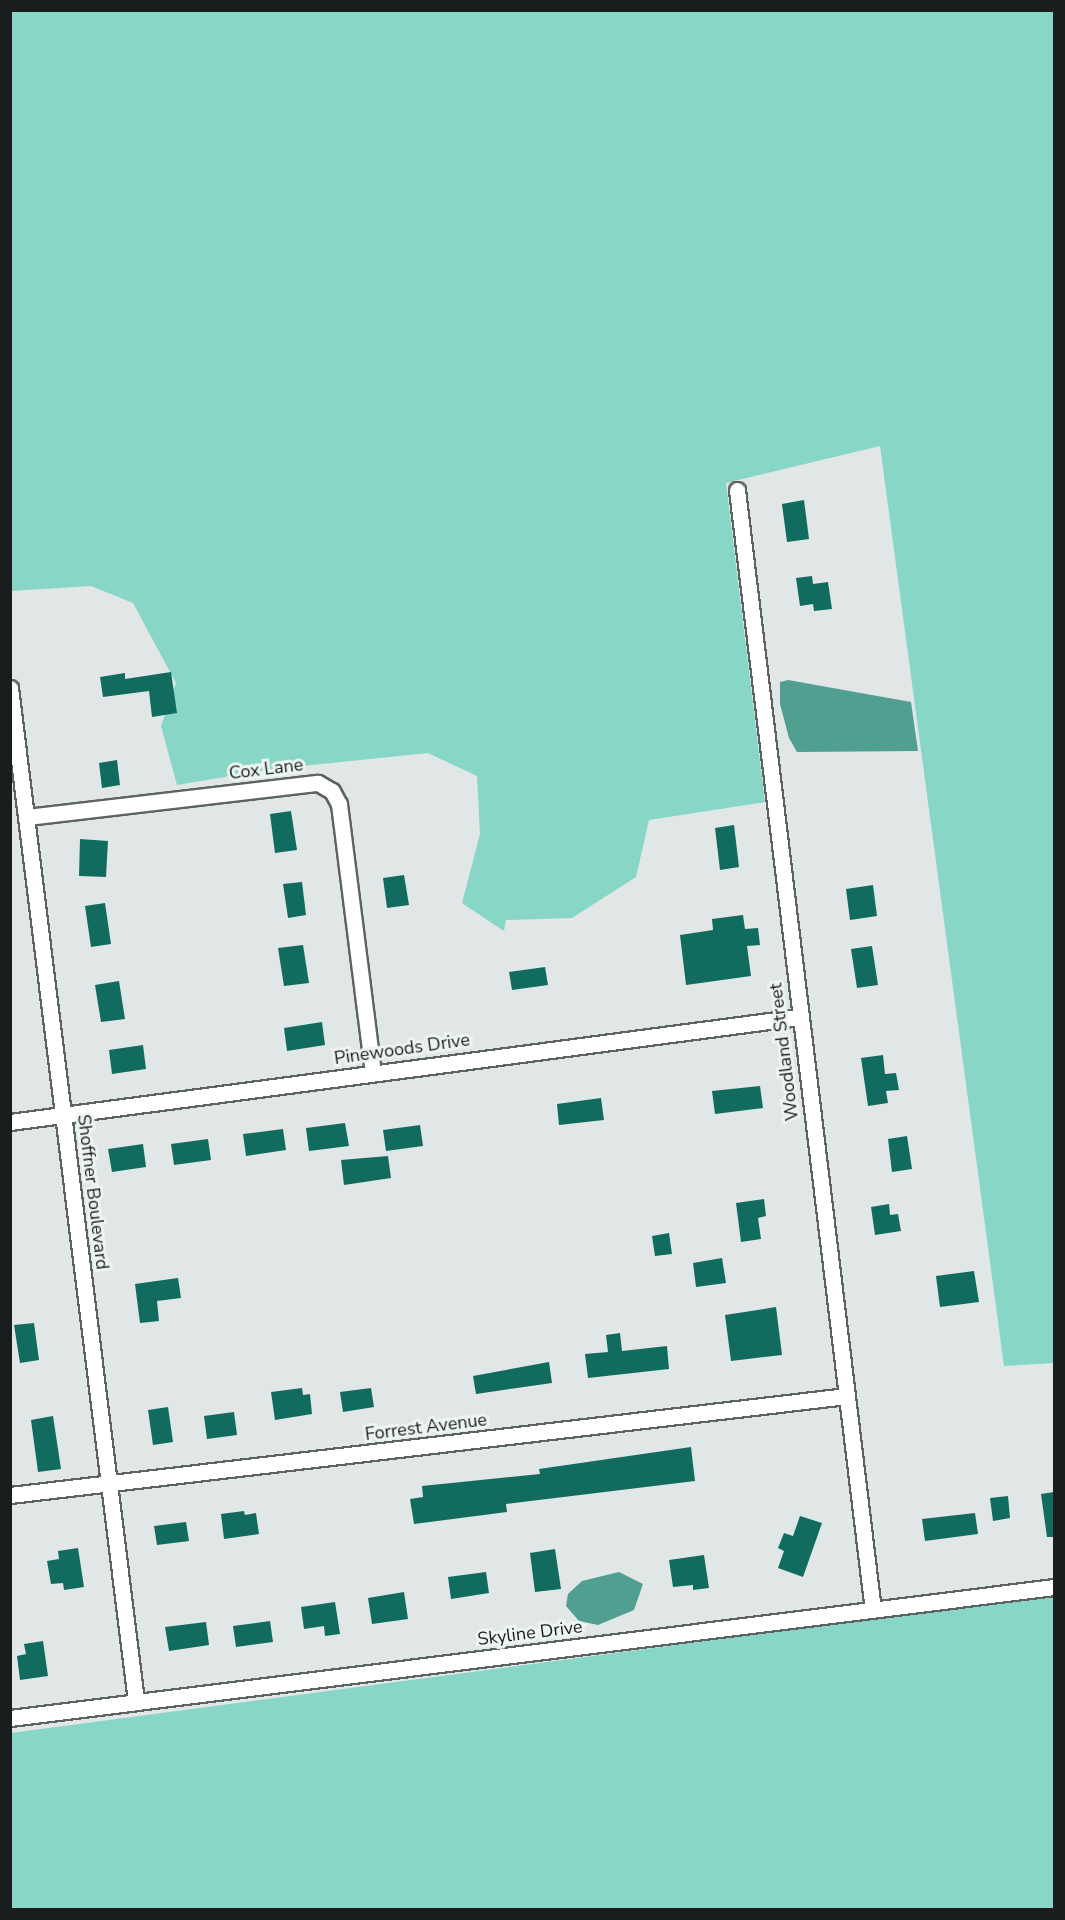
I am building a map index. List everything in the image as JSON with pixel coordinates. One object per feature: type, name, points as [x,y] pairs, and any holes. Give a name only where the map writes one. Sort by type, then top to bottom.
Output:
[{"type":"street","name":"Woodland Street","points":[[737,490],[799,1017],[873,1610]]},
{"type":"street","name":"Shoffner Boulevard","points":[[10,688],[21,813],[64,1114],[136,1701]]},
{"type":"street","name":"Cox Lane","points":[[21,813],[318,783],[332,791],[339,804],[373,1072]]},
{"type":"street","name":"Pinewoods Drive","points":[[10,1122],[799,1017]]},
{"type":"street","name":"Forrest Avenue","points":[[10,1495],[111,1485],[846,1395]]},
{"type":"street","name":"Skyline Drive","points":[[10,1718],[1054,1587]]},
{"type":"shaded area","points":[[10,11],[1054,11],[1054,1363],[1004,1366],[880,446],[726,483],[765,802],[649,820],[636,877],[572,918],[506,920],[504,931],[462,903],[480,834],[477,776],[428,753],[273,769],[177,785],[161,726],[176,683],[133,603],[91,586],[11,591]]},
{"type":"shaded area","points":[[788,680],[911,702],[918,751],[797,752],[789,738],[780,704],[780,682]]},
{"type":"shaded area","points":[[619,1572],[643,1584],[634,1610],[598,1625],[579,1621],[566,1606],[568,1594],[582,1581]]},
{"type":"shaded area","points":[[1054,1595],[1054,1909],[11,1909],[11,1733]]},
{"type":"building","points":[[804,500],[809,539],[787,542],[782,504]]},
{"type":"building","points":[[812,576],[813,584],[828,582],[832,609],[814,611],[813,604],[800,606],[796,578]]},
{"type":"building","points":[[171,672],[177,713],[152,717],[149,691],[103,697],[100,677],[125,673],[125,679]]},
{"type":"building","points":[[117,760],[120,785],[102,788],[99,763]]},
{"type":"building","points":[[291,811],[297,850],[275,853],[270,814]]},
{"type":"building","points":[[734,825],[739,867],[720,870],[715,828]]},
{"type":"building","points":[[80,839],[108,841],[106,877],[79,876]]},
{"type":"building","points":[[404,875],[409,905],[387,908],[383,878]]},
{"type":"building","points":[[302,882],[306,915],[288,918],[283,884]]},
{"type":"building","points":[[873,885],[877,916],[850,920],[846,889]]},
{"type":"building","points":[[105,903],[111,944],[91,947],[85,906]]},
{"type":"building","points":[[743,915],[745,929],[758,928],[760,945],[747,946],[751,976],[686,985],[680,935],[713,930],[712,919]]},
{"type":"building","points":[[303,945],[309,983],[284,986],[278,948]]},
{"type":"building","points":[[872,946],[878,985],[857,988],[851,949]]},
{"type":"building","points":[[545,967],[548,985],[512,990],[509,972]]},
{"type":"building","points":[[119,981],[125,1019],[101,1022],[95,985]]},
{"type":"building","points":[[322,1022],[325,1045],[287,1051],[284,1028]]},
{"type":"building","points":[[143,1045],[146,1069],[112,1074],[109,1050]]},
{"type":"building","points":[[883,1055],[885,1074],[896,1073],[899,1090],[886,1091],[888,1103],[868,1106],[861,1058]]},
{"type":"building","points":[[760,1086],[763,1108],[715,1114],[712,1091]]},
{"type":"building","points":[[601,1098],[604,1120],[559,1125],[557,1104]]},
{"type":"building","points":[[345,1123],[349,1146],[309,1151],[306,1128]]},
{"type":"building","points":[[420,1125],[423,1146],[386,1151],[383,1130]]},
{"type":"building","points":[[283,1129],[286,1150],[246,1156],[243,1134]]},
{"type":"building","points":[[907,1136],[912,1169],[892,1172],[888,1139]]},
{"type":"building","points":[[208,1139],[211,1160],[174,1165],[171,1144]]},
{"type":"building","points":[[143,1144],[146,1167],[112,1172],[108,1149]]},
{"type":"building","points":[[388,1156],[391,1178],[344,1185],[341,1160]]},
{"type":"building","points":[[764,1199],[766,1216],[758,1218],[761,1239],[741,1242],[736,1203]]},
{"type":"building","points":[[889,1204],[890,1215],[898,1214],[901,1231],[875,1235],[871,1207]]},
{"type":"building","points":[[669,1233],[672,1254],[655,1256],[652,1236]]},
{"type":"building","points":[[722,1258],[726,1283],[696,1287],[693,1263]]},
{"type":"building","points":[[974,1271],[979,1302],[940,1307],[936,1276]]},
{"type":"building","points":[[178,1278],[181,1298],[157,1301],[159,1321],[140,1323],[135,1284]]},
{"type":"building","points":[[776,1307],[782,1355],[731,1361],[725,1315]]},
{"type":"building","points":[[34,1323],[39,1360],[20,1363],[14,1325]]},
{"type":"building","points":[[620,1333],[622,1351],[667,1346],[669,1369],[588,1378],[585,1354],[608,1352],[606,1335]]},
{"type":"building","points":[[549,1362],[552,1383],[476,1394],[473,1376]]},
{"type":"building","points":[[302,1388],[303,1395],[310,1394],[312,1414],[275,1420],[271,1392]]},
{"type":"building","points":[[371,1388],[374,1407],[343,1412],[340,1392]]},
{"type":"building","points":[[168,1407],[173,1442],[153,1445],[148,1410]]},
{"type":"building","points":[[234,1412],[237,1435],[207,1439],[204,1416]]},
{"type":"building","points":[[53,1416],[61,1469],[38,1472],[31,1420]]},
{"type":"building","points":[[691,1447],[695,1481],[506,1504],[507,1512],[414,1524],[410,1499],[423,1497],[422,1486],[540,1474],[539,1469]]},
{"type":"building","points":[[1054,1492],[1054,1537],[1047,1537],[1041,1494]]},
{"type":"building","points":[[1008,1496],[1010,1518],[993,1521],[990,1498]]},
{"type":"building","points":[[244,1511],[245,1515],[256,1513],[259,1534],[224,1539],[221,1514]]},
{"type":"building","points":[[975,1513],[978,1534],[925,1541],[922,1519]]},
{"type":"building","points":[[800,1516],[822,1523],[803,1577],[778,1568],[784,1551],[778,1548],[784,1533],[793,1536]]},
{"type":"building","points":[[186,1522],[189,1541],[157,1545],[154,1526]]},
{"type":"building","points":[[78,1548],[84,1587],[64,1590],[63,1583],[51,1584],[47,1561],[59,1559],[58,1551]]},
{"type":"building","points":[[555,1549],[561,1589],[535,1592],[530,1553]]},
{"type":"building","points":[[704,1555],[709,1588],[693,1590],[693,1585],[673,1587],[669,1560]]},
{"type":"building","points":[[486,1572],[489,1593],[451,1599],[448,1577]]},
{"type":"building","points":[[404,1592],[408,1619],[372,1624],[368,1598]]},
{"type":"building","points":[[335,1602],[340,1634],[325,1636],[324,1626],[304,1629],[301,1607]]},
{"type":"building","points":[[270,1621],[273,1642],[236,1647],[233,1626]]},
{"type":"building","points":[[206,1622],[209,1645],[169,1651],[165,1627]]},
{"type":"building","points":[[43,1641],[48,1676],[20,1680],[17,1656],[26,1654],[24,1644]]}]
